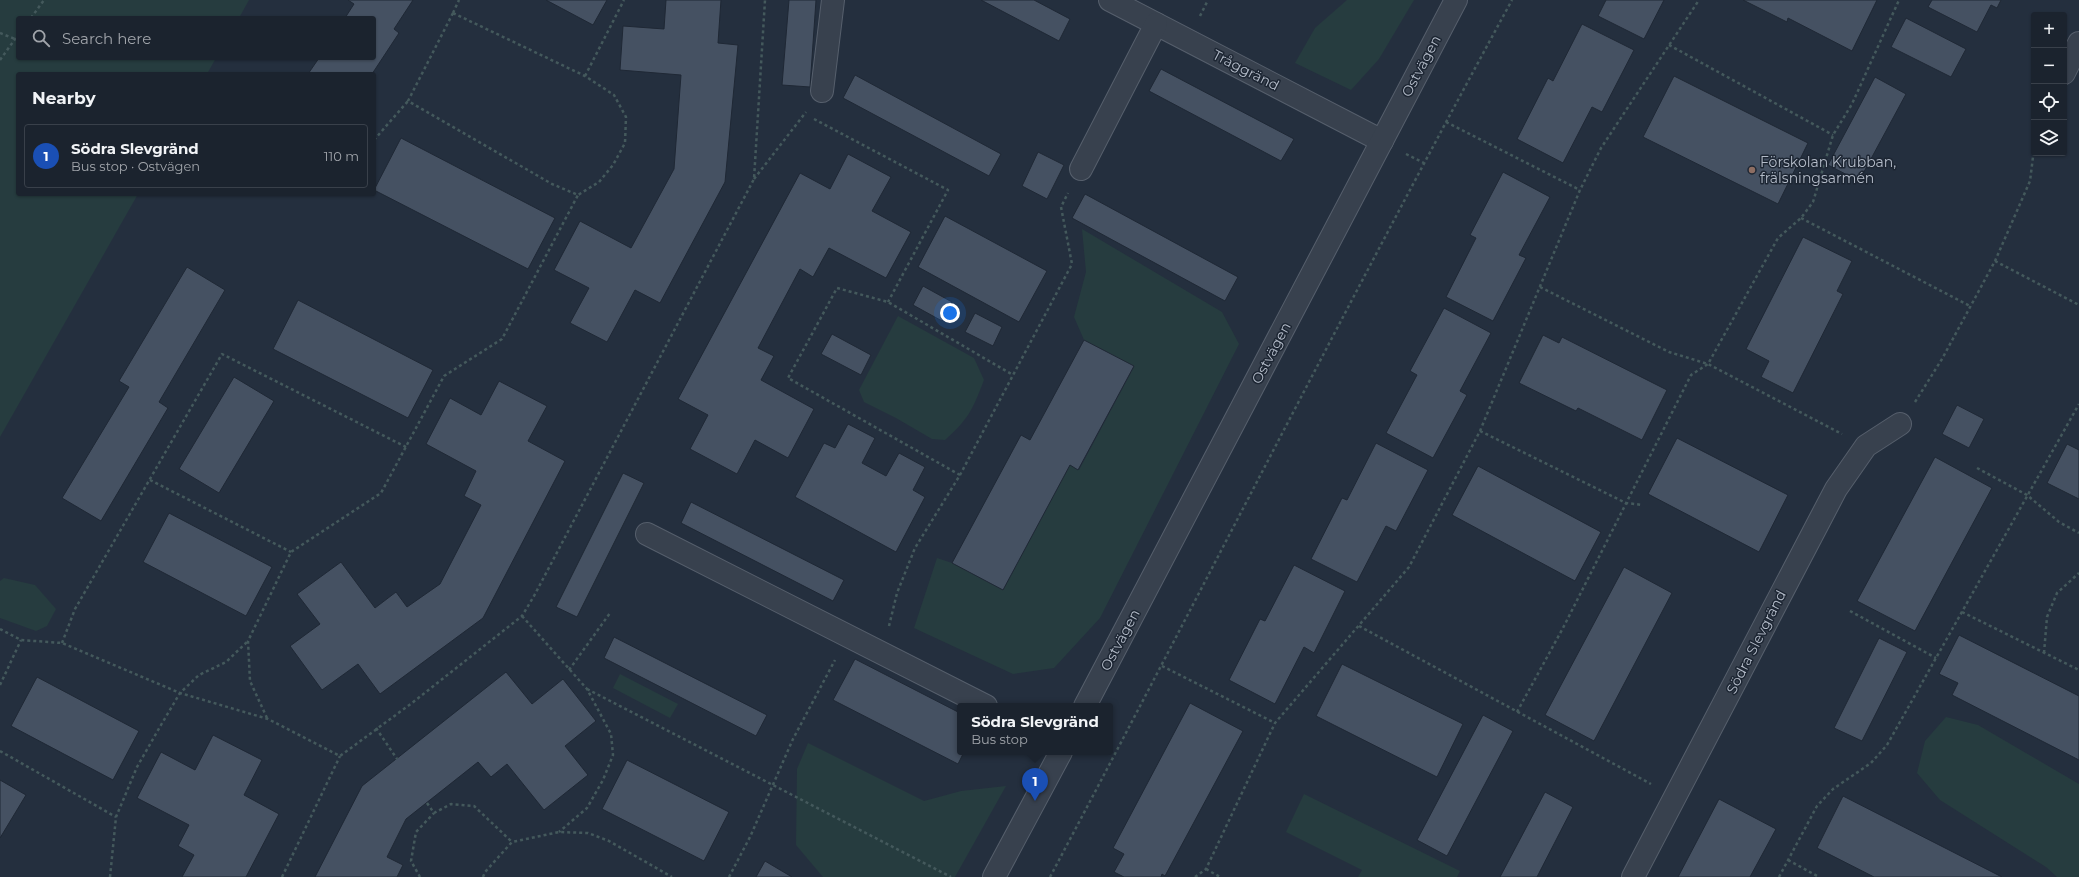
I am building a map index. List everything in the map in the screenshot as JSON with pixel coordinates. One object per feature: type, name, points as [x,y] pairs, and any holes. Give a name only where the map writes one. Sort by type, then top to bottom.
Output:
[{"type":"street","points":[[822,91],[833,0]]},
{"type":"street","name":"Tråggränd","points":[[1110,0],[1382,141]]},
{"type":"street","name":"Ostvägen","points":[[1087,703],[1456,0]]},
{"type":"street","points":[[1081,169],[1156,24]]},
{"type":"street","points":[[2067,67],[2079,43]]},
{"type":"street","name":"Södra Slevgränd","points":[[1633,877],[1836,489],[1866,446],[1900,424]]},
{"type":"street","points":[[647,534],[980,703]]},
{"type":"street","points":[[994,877],[1059,755]]},
{"type":"path","points":[[32,16],[44,0]]},
{"type":"path","points":[[376,138],[408,101],[459,0]]},
{"type":"path","points":[[585,76],[624,0]]},
{"type":"path","points":[[754,179],[765,0]]},
{"type":"path","points":[[1050,877],[1446,122],[1512,0]]},
{"type":"path","points":[[1195,877],[1206,869],[1275,723],[1409,567],[1480,431],[1580,190],[1601,148],[1699,0]]},
{"type":"path","points":[[1516,712],[1563,628],[1691,375],[1708,364],[1778,238],[1801,218],[1813,202],[1833,135],[1852,104],[1899,0]]},
{"type":"path","points":[[110,877],[116,817],[137,767],[180,693],[199,675],[226,662],[248,641],[291,552],[381,493],[444,376],[502,339],[578,195],[599,182],[613,165],[625,143],[626,117],[614,95],[585,76],[453,13]]},
{"type":"path","points":[[0,33],[15,39],[0,60]]},
{"type":"path","points":[[1669,45],[1833,135]]},
{"type":"path","points":[[282,877],[340,756],[376,728],[412,703],[522,616],[534,596],[754,179],[822,91]]},
{"type":"path","points":[[408,101],[552,184],[578,195]]},
{"type":"path","points":[[805,114],[948,190],[888,302]]},
{"type":"path","points":[[1446,122],[1580,190]]},
{"type":"path","points":[[1900,424],[1942,359],[1995,261],[2030,181],[2033,156]]},
{"type":"path","points":[[883,654],[897,593],[915,548],[960,475],[1072,264],[1061,207],[1081,169]]},
{"type":"path","points":[[1801,218],[1970,306]]},
{"type":"path","points":[[1995,261],[2079,305]]},
{"type":"path","points":[[1540,286],[1669,352],[1708,364],[1866,446]]},
{"type":"path","points":[[960,475],[788,378],[836,288],[888,302],[1013,375]]},
{"type":"path","points":[[62,643],[75,609],[222,354],[406,447]]},
{"type":"path","points":[[1779,877],[1817,806],[1833,789],[1872,763],[1887,745],[2079,404]]},
{"type":"path","points":[[1480,431],[1626,503],[1643,505]]},
{"type":"path","points":[[1978,468],[2027,495],[2059,522],[2079,533]]},
{"type":"path","points":[[150,480],[291,552]]},
{"type":"path","points":[[2044,652],[2047,617],[2057,593],[2079,573]]},
{"type":"path","points":[[1850,612],[1936,658]]},
{"type":"path","points":[[1962,612],[2079,670]]},
{"type":"path","points":[[569,670],[610,613]]},
{"type":"path","points":[[522,616],[587,689],[611,734],[613,755],[603,780],[588,808],[559,832]]},
{"type":"path","points":[[1359,626],[1676,797]]},
{"type":"path","points":[[0,629],[21,640],[62,643],[180,693],[268,719],[340,756]]},
{"type":"path","points":[[728,877],[750,837],[793,739],[848,637]]},
{"type":"path","points":[[0,684],[21,640]]},
{"type":"path","points":[[248,641],[250,681],[268,719]]},
{"type":"path","points":[[1162,666],[1275,723]]},
{"type":"path","points":[[587,689],[951,877]]},
{"type":"path","points":[[376,728],[397,759]]},
{"type":"path","points":[[0,750],[116,817]]},
{"type":"path","points":[[427,803],[434,813]]},
{"type":"path","points":[[420,877],[410,860],[416,832],[434,813],[451,804],[474,806],[512,842]]},
{"type":"path","points":[[483,877],[512,842],[559,832],[588,833],[609,841],[672,877]]},
{"type":"path","points":[[1788,860],[1819,877]]},
{"type":"path","points":[[1206,869],[1220,877]]},
{"type":"green space","points":[[0,0],[249,0],[240,16],[16,16],[16,60],[215,60],[208,72],[16,72],[16,196],[137,196],[0,437]]},
{"type":"green space","points":[[1347,0],[1414,0],[1379,59],[1351,90],[1295,63],[1315,28]]},
{"type":"green space","points":[[1082,229],[1222,312],[1239,344],[1100,618],[1054,668],[1013,674],[914,628],[937,558],[952,563],[1003,590],[1070,465],[1079,470],[1134,367],[1084,340],[1074,317],[1086,272]]},
{"type":"green space","points":[[898,316],[974,358],[984,380],[965,420],[945,440],[932,439],[896,418],[864,402],[859,390]]},
{"type":"green space","points":[[4,578],[35,585],[56,609],[47,626],[36,631],[0,618],[0,581]]},
{"type":"green space","points":[[620,674],[678,704],[670,718],[613,688]]},
{"type":"green space","points":[[1946,717],[1978,725],[2079,784],[2079,877],[2057,877],[2046,867],[1940,800],[1917,773],[1925,741]]},
{"type":"green space","points":[[808,743],[924,801],[961,791],[1006,786],[955,877],[823,877],[796,845],[797,769]]},
{"type":"green space","points":[[1304,794],[1460,871],[1457,877],[1358,877],[1362,870],[1286,832]]},
{"type":"building","points":[[348,0],[413,0],[394,29],[399,33],[373,72],[309,72],[318,60],[376,60],[376,16],[346,16],[354,4]]},
{"type":"building","points":[[546,0],[607,0],[593,25]]},
{"type":"building","points":[[666,0],[721,0],[718,43],[738,45],[725,182],[660,303],[635,290],[607,342],[570,323],[589,288],[554,270],[580,221],[631,248],[674,169],[681,75],[620,70],[623,26],[664,29]]},
{"type":"building","points":[[789,0],[816,0],[810,87],[782,85]]},
{"type":"building","points":[[981,0],[1034,0],[1070,19],[1059,41]]},
{"type":"building","points":[[1606,0],[1664,0],[1644,39],[1598,16]]},
{"type":"building","points":[[1743,0],[1877,0],[1852,51],[1788,18],[1787,22]]},
{"type":"building","points":[[1932,0],[2001,0],[1997,8],[1991,5],[1977,32],[1928,7]]},
{"type":"building","points":[[1906,18],[1966,49],[1951,77],[1891,47]]},
{"type":"building","points":[[1582,24],[1634,50],[1602,112],[1592,107],[1563,163],[1517,139],[1548,78],[1553,81]]},
{"type":"building","points":[[1161,69],[1294,139],[1281,161],[1149,91]]},
{"type":"building","points":[[855,75],[1001,154],[989,176],[843,98]]},
{"type":"building","points":[[1674,76],[1808,143],[1778,204],[1643,137]]},
{"type":"building","points":[[1875,77],[1906,94],[1859,181],[1828,165]]},
{"type":"building","points":[[401,138],[555,218],[528,269],[376,191],[376,186]]},
{"type":"building","points":[[1038,152],[1064,165],[1047,199],[1022,186]]},
{"type":"building","points":[[848,154],[891,177],[872,211],[911,232],[886,278],[829,248],[813,277],[800,269],[758,348],[774,356],[761,380],[814,409],[788,458],[755,440],[737,474],[690,449],[708,415],[678,399],[800,173],[830,189]]},
{"type":"building","points":[[1503,172],[1550,197],[1519,255],[1526,258],[1493,321],[1446,297],[1476,238],[1470,235]]},
{"type":"building","points":[[1085,194],[1238,277],[1225,301],[1072,218]]},
{"type":"building","points":[[945,216],[1047,271],[1019,322],[918,267]]},
{"type":"building","points":[[1803,237],[1852,261],[1837,291],[1843,294],[1793,393],[1761,377],[1769,361],[1746,349]]},
{"type":"building","points":[[187,267],[225,290],[159,402],[168,408],[101,521],[62,498],[129,387],[119,381]]},
{"type":"building","points":[[923,286],[952,302],[942,321],[913,305]]},
{"type":"building","points":[[298,300],[433,370],[408,418],[273,349]]},
{"type":"building","points":[[1444,308],[1491,333],[1460,391],[1467,395],[1433,458],[1386,433],[1417,375],[1410,371]]},
{"type":"building","points":[[975,313],[1002,327],[993,346],[965,332]]},
{"type":"building","points":[[832,334],[871,355],[861,375],[821,354]]},
{"type":"building","points":[[1543,335],[1559,343],[1562,337],[1667,390],[1642,440],[1578,408],[1576,411],[1519,383]]},
{"type":"building","points":[[1084,340],[1134,366],[1078,470],[1070,465],[1003,590],[952,563],[1021,435],[1030,440]]},
{"type":"building","points":[[234,377],[274,401],[219,493],[179,469]]},
{"type":"building","points":[[499,381],[547,406],[528,441],[565,461],[483,618],[380,694],[358,664],[322,690],[290,646],[320,624],[297,594],[341,562],[375,608],[396,592],[407,607],[440,584],[481,505],[464,496],[476,471],[426,444],[450,398],[481,415]]},
{"type":"building","points":[[1957,405],[1984,419],[1969,448],[1942,434]]},
{"type":"building","points":[[848,424],[875,438],[862,463],[886,476],[899,453],[925,467],[913,490],[925,497],[896,552],[795,497],[824,443],[835,448]]},
{"type":"building","points":[[1677,438],[1788,495],[1759,552],[1648,494]]},
{"type":"building","points":[[1376,443],[1428,470],[1396,531],[1386,526],[1357,582],[1311,559],[1342,498],[1347,500]]},
{"type":"building","points":[[2067,444],[2079,450],[2079,499],[2047,483]]},
{"type":"building","points":[[1935,457],[1992,488],[1915,631],[1857,601]]},
{"type":"building","points":[[1478,466],[1601,532],[1575,581],[1452,515]]},
{"type":"building","points":[[623,473],[644,483],[577,617],[556,607]]},
{"type":"building","points":[[691,502],[844,580],[833,601],[681,523]]},
{"type":"building","points":[[169,513],[272,567],[246,616],[143,562]]},
{"type":"building","points":[[1294,565],[1345,591],[1314,653],[1304,647],[1275,704],[1229,680],[1260,619],[1265,621]]},
{"type":"building","points":[[1624,567],[1672,593],[1594,741],[1545,715]]},
{"type":"building","points":[[1959,635],[2079,696],[2079,760],[1952,695],[1958,683],[1939,674]]},
{"type":"building","points":[[614,637],[767,715],[756,736],[604,658]]},
{"type":"building","points":[[1879,638],[1907,652],[1862,741],[1834,728]]},
{"type":"building","points":[[855,659],[957,711],[957,755],[962,755],[958,764],[833,700]]},
{"type":"building","points":[[1342,664],[1463,724],[1437,777],[1316,716]]},
{"type":"building","points":[[506,672],[532,704],[563,679],[596,721],[565,746],[588,775],[544,810],[507,764],[491,777],[478,762],[406,819],[387,857],[403,865],[397,877],[315,877],[362,786]]},
{"type":"building","points":[[37,677],[139,731],[113,780],[11,726]]},
{"type":"building","points":[[1190,703],[1243,731],[1165,876],[1162,874],[1161,877],[1124,877],[1114,872],[1124,854],[1113,848]]},
{"type":"building","points":[[1483,715],[1513,731],[1447,856],[1417,840]]},
{"type":"building","points":[[213,735],[262,760],[244,795],[279,814],[246,877],[182,877],[194,855],[178,846],[189,825],[137,798],[161,752],[195,770]]},
{"type":"building","points":[[627,760],[729,812],[704,861],[602,809]]},
{"type":"building","points":[[0,780],[26,795],[0,838]]},
{"type":"building","points":[[1545,792],[1573,807],[1537,877],[1500,877]]},
{"type":"building","points":[[1843,796],[2002,877],[1874,877],[1817,848]]},
{"type":"building","points":[[1719,799],[1776,829],[1750,877],[1678,877]]},
{"type":"building","points":[[765,861],[792,877],[756,877]]},
{"type":"place","name":"Förskolan Krubban, frälsningsarmén","points":[[1752,170]]},
{"type":"place","name":"Södra Slevgränd","points":[[1035,801]]}]
